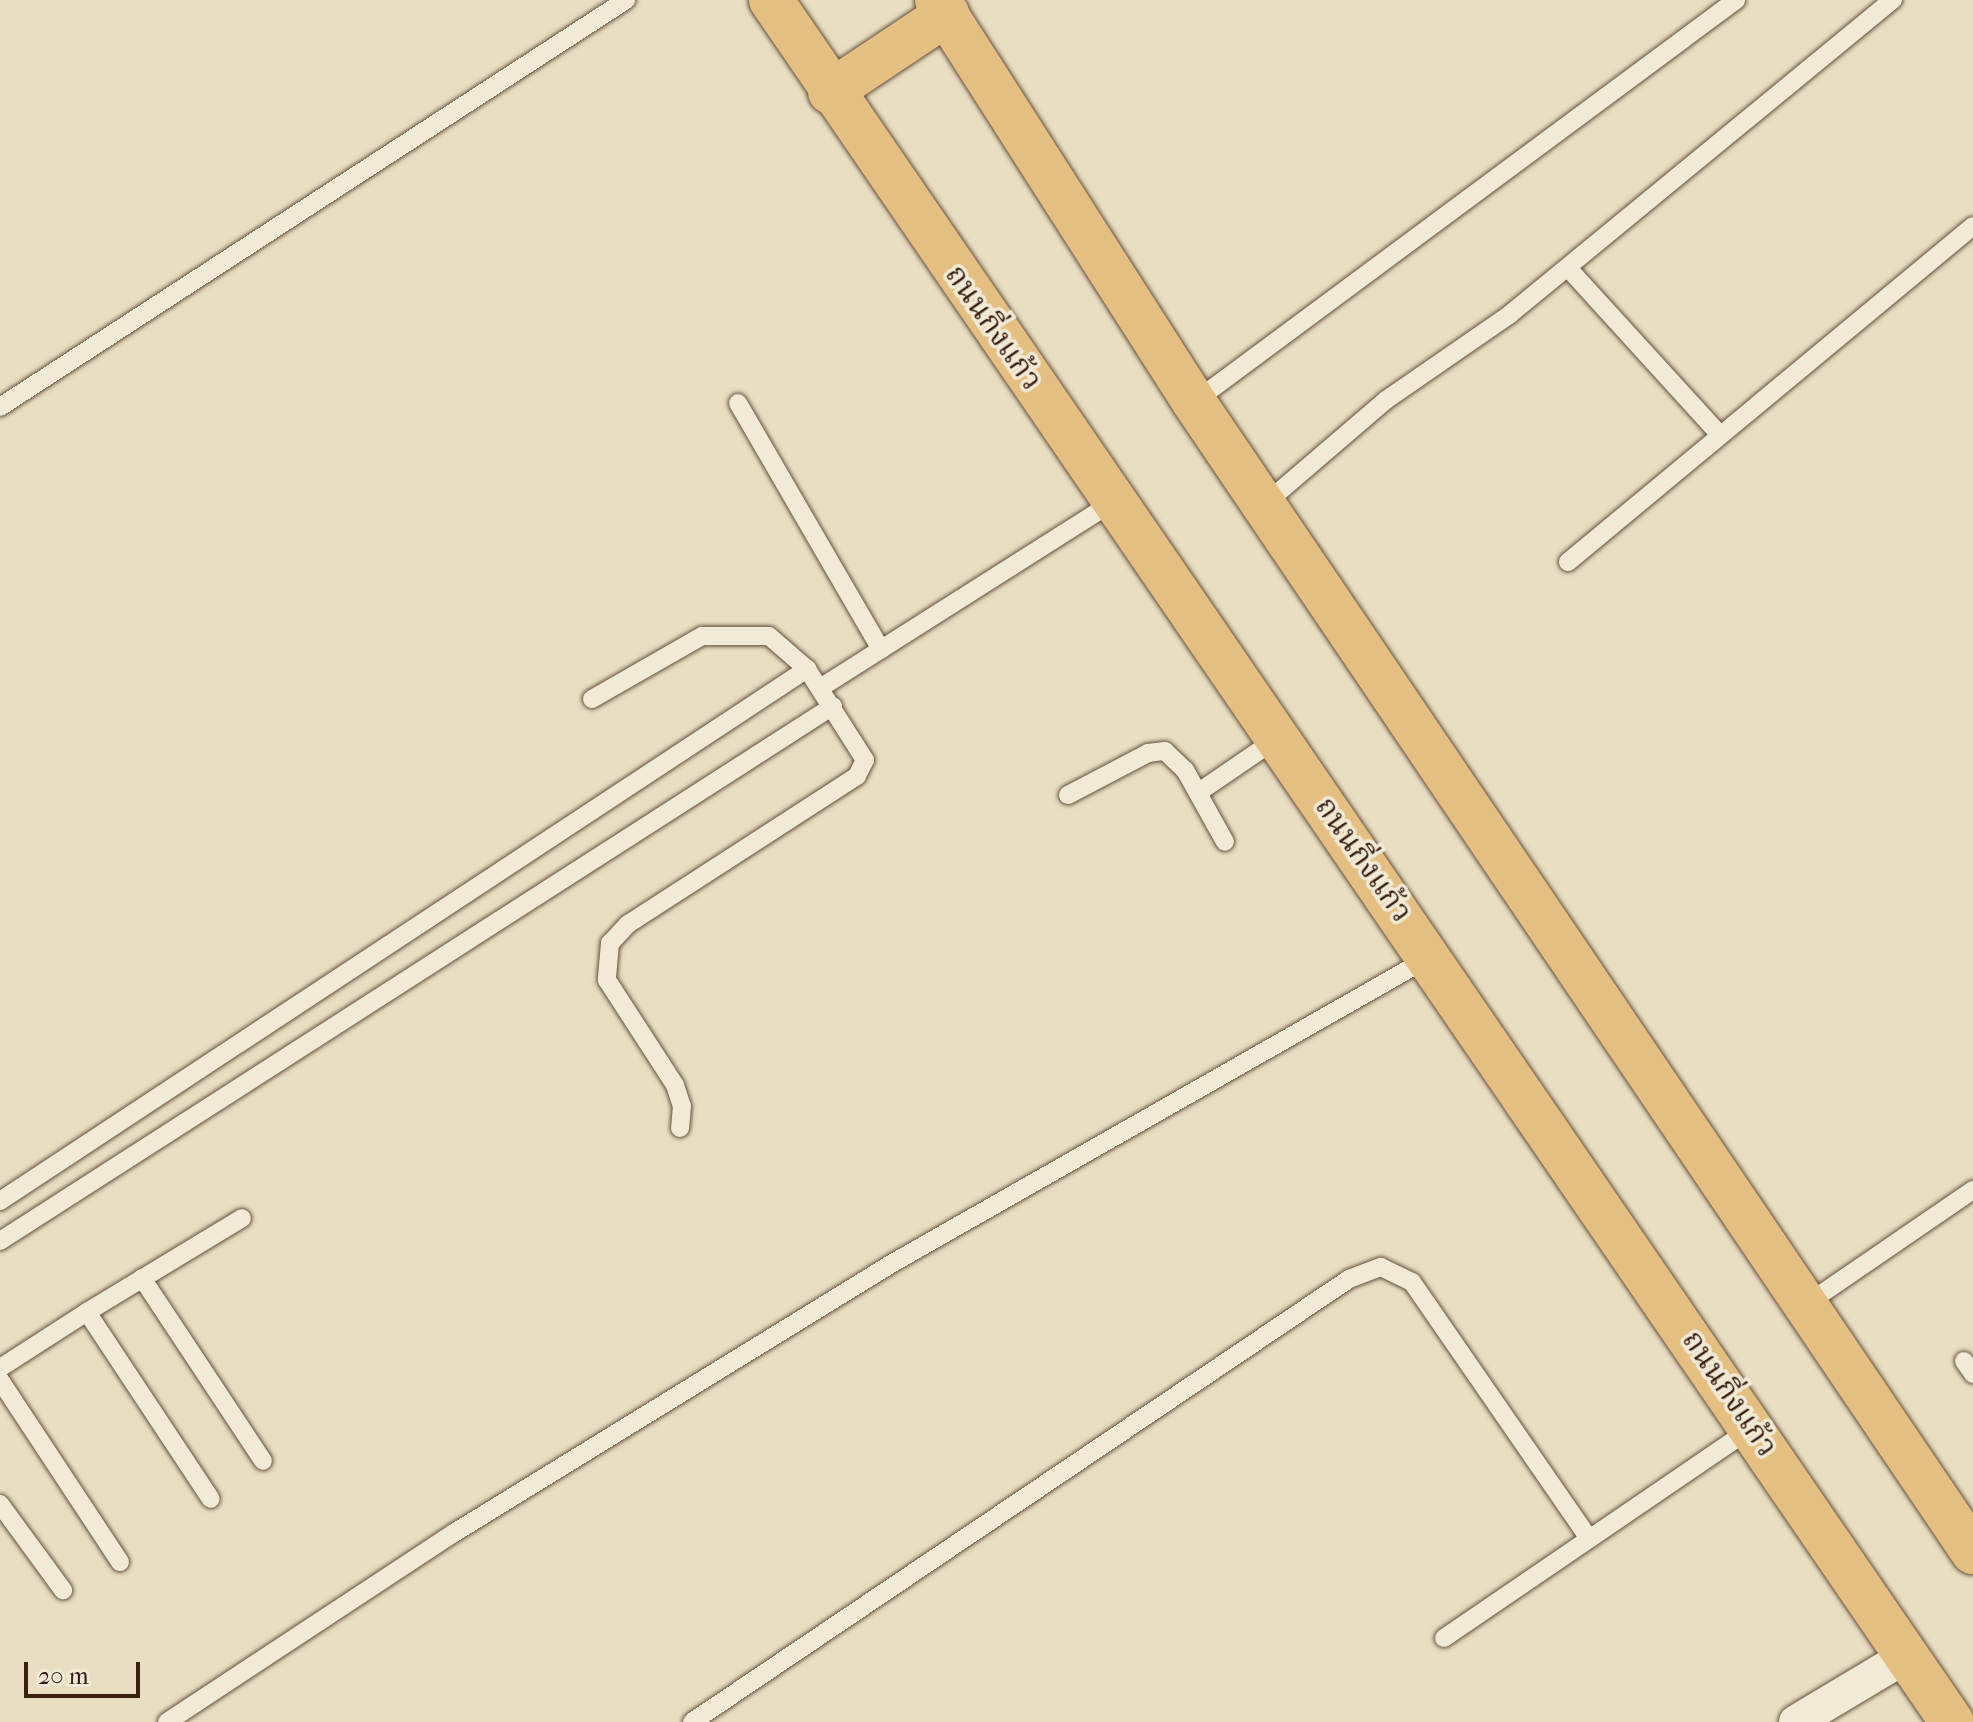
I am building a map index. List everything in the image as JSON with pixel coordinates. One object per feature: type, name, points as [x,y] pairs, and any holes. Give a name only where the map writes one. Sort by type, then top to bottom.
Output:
[{"type":"main road","name":"ถนนกิ่งแก้ว","points":[[771,0],[830,92],[1430,957],[1952,1722]]},
{"type":"main road","points":[[830,92],[942,7],[1194,402],[1267,502],[1973,1552]]},
{"type":"street","points":[[1796,1722],[1908,1655]]},
{"type":"lane","points":[[0,407],[626,0]]},
{"type":"lane","points":[[1194,402],[1736,0]]},
{"type":"lane","points":[[1267,502],[1386,400],[1568,268],[1893,0]]},
{"type":"lane","points":[[1568,562],[1973,226]]},
{"type":"lane","points":[[1568,268],[1720,435]]},
{"type":"lane","points":[[738,403],[881,650]]},
{"type":"lane","points":[[820,688],[1113,502]]},
{"type":"lane","points":[[592,699],[702,636],[769,636],[807,669],[861,746],[865,760],[857,776],[628,924],[610,943],[607,980],[675,1085],[682,1106],[680,1128]]},
{"type":"lane","points":[[0,1201],[807,669]]},
{"type":"lane","points":[[0,1241],[833,706]]},
{"type":"lane","points":[[1199,792],[1278,738]]},
{"type":"lane","points":[[1068,795],[1148,753],[1165,751],[1176,756],[1225,842]]},
{"type":"lane","points":[[167,1722],[454,1533],[891,1264],[1430,957]]},
{"type":"lane","points":[[1805,1305],[1973,1190]]},
{"type":"lane","points":[[0,1368],[242,1218]]},
{"type":"lane","points":[[692,1722],[1349,1279],[1381,1267],[1412,1282],[1589,1539]]},
{"type":"lane","points":[[142,1278],[263,1461]]},
{"type":"lane","points":[[87,1312],[211,1499]]},
{"type":"lane","points":[[0,1380],[120,1562]]},
{"type":"lane","points":[[1444,1638],[1752,1428]]},
{"type":"lane","points":[[0,1504],[63,1590]]}]
